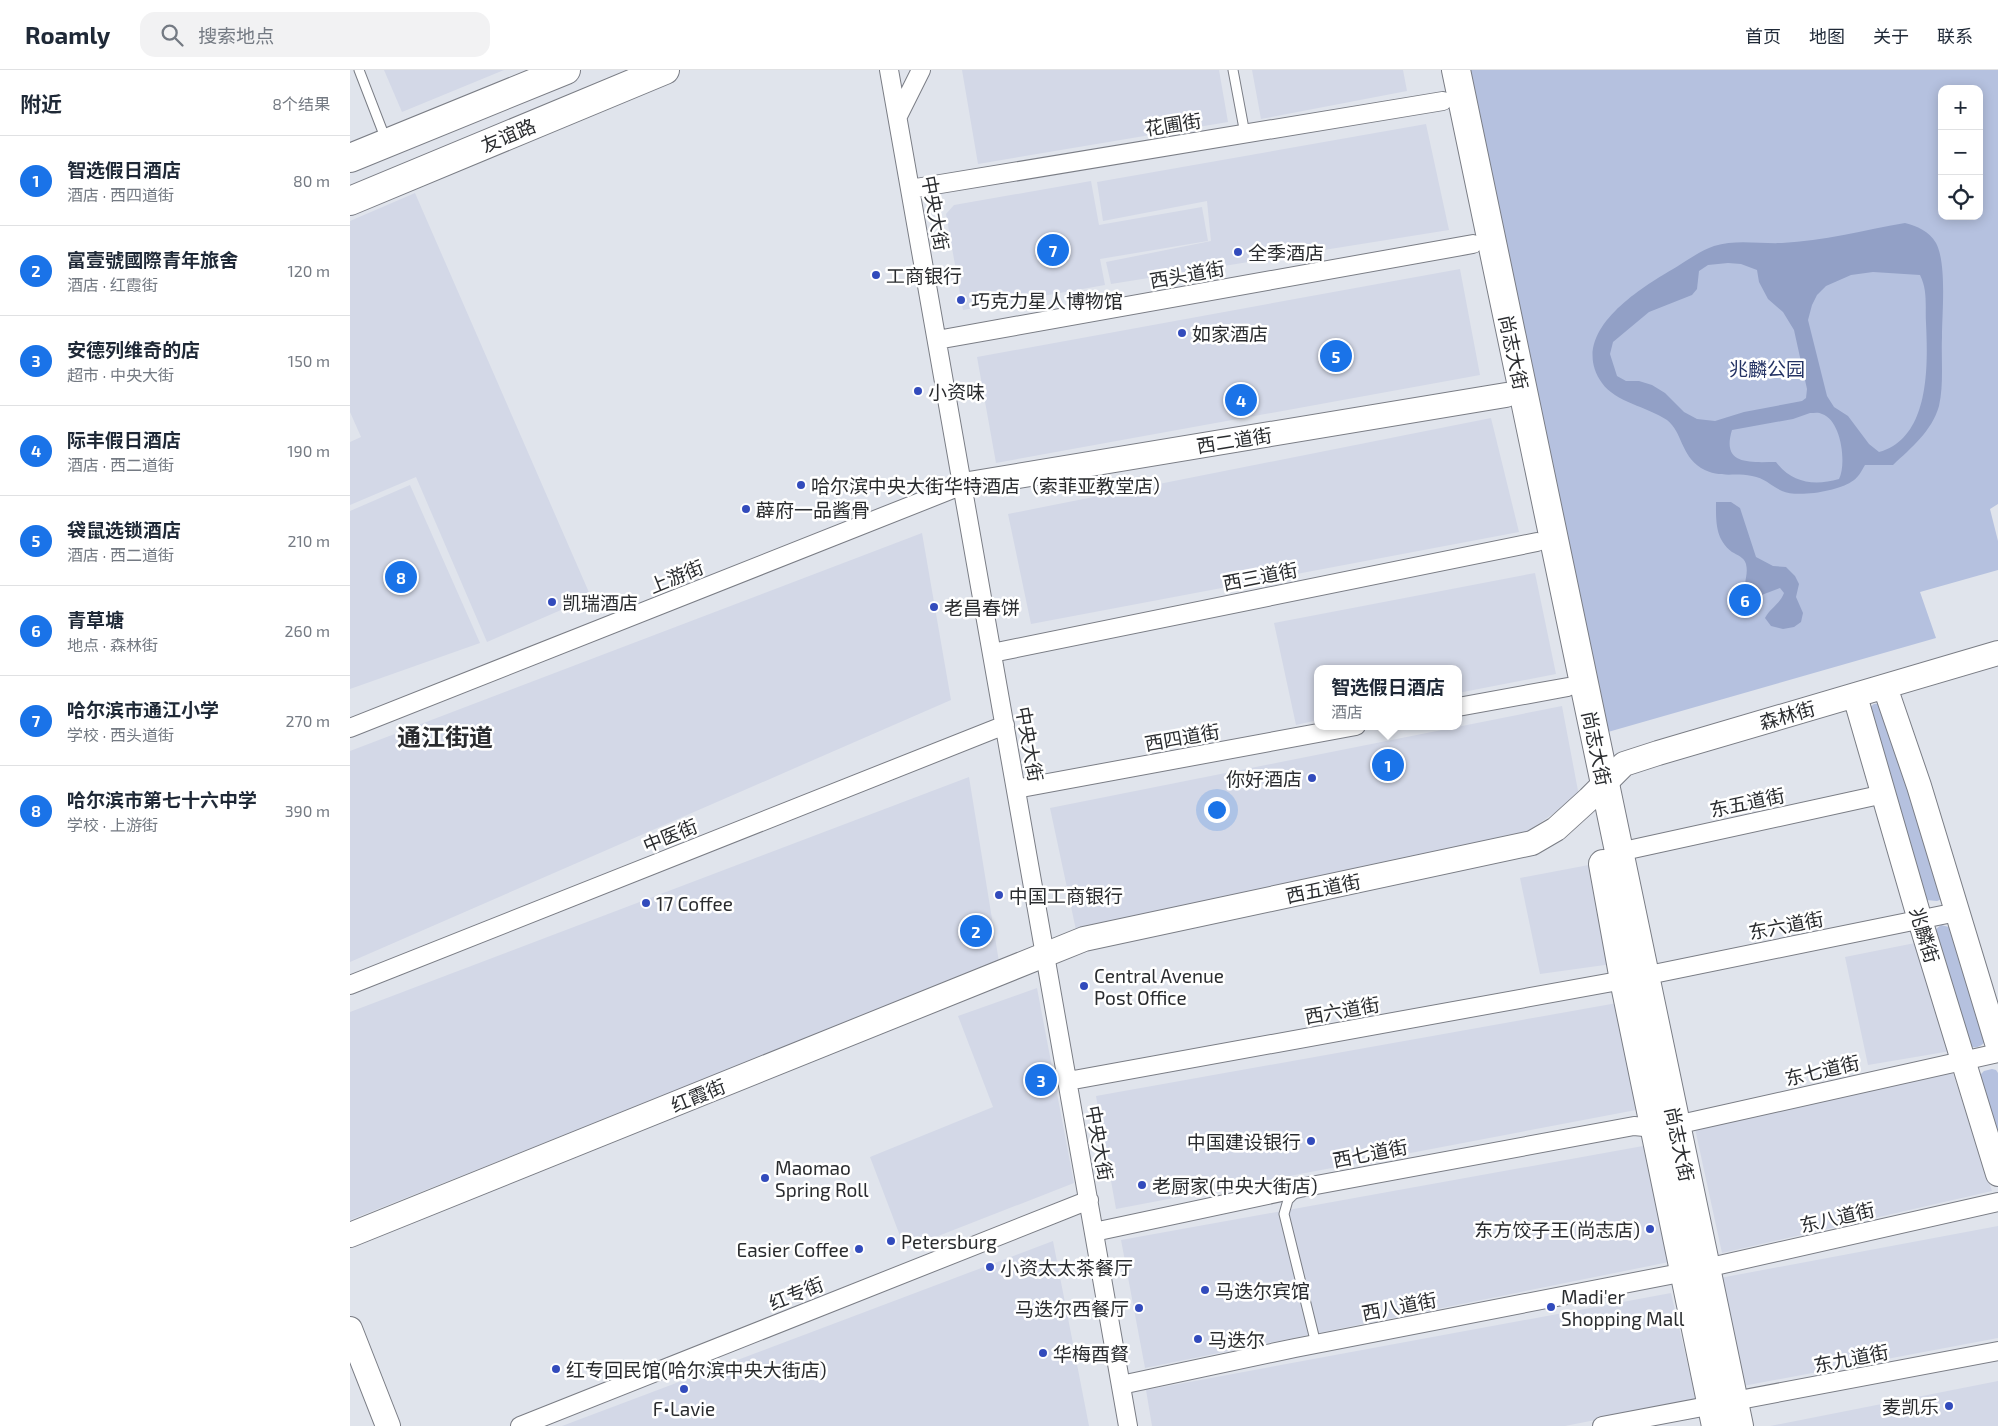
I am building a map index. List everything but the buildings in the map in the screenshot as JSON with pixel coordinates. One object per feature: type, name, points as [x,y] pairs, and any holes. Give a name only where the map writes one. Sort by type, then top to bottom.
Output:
[{"type":"main road","name":"友谊路","points":[[350,158],[566,70]]},
{"type":"main road","name":"友谊路","points":[[350,201],[665,70]]},
{"type":"main road","name":"尚志大街","points":[[1437,70],[1568,687],[1597,791],[1619,852],[1634,978]]},
{"type":"main road","name":"尚志大街","points":[[1456,70],[1634,978],[1725,1415]]},
{"type":"main road","name":"西二道街","points":[[963,485],[1506,396]]},
{"type":"main road","name":"森林街","points":[[1597,791],[1624,764],[1998,653]]},
{"type":"main road","name":"兆麟街","points":[[1885,687],[1919,786],[1998,1046]]},
{"type":"main road","name":"兆麟街","points":[[1855,696],[1920,920],[1998,1174]]},
{"type":"main road","name":"西五道街","points":[[1046,955],[1084,939],[1532,843],[1556,829],[1597,791]]},
{"type":"main road","name":"红霞街","points":[[350,1235],[1046,955]]},
{"type":"main road","points":[[350,1329],[388,1426]]},
{"type":"street","name":"中央大街","points":[[889,70],[1128,1426]]},
{"type":"street","points":[[898,116],[922,70]]},
{"type":"street","name":"花圃街","points":[[910,189],[1443,101]]},
{"type":"street","name":"西头道街","points":[[937,340],[1473,244]]},
{"type":"street","name":"上游街","points":[[350,728],[963,485]]},
{"type":"street","name":"西三道街","points":[[992,653],[1537,542]]},
{"type":"street","points":[[1462,707],[1568,687]]},
{"type":"street","name":"中医街","points":[[350,985],[1005,725]]},
{"type":"street","name":"西四道街","points":[[1016,789],[1334,730]]},
{"type":"street","name":"东五道街","points":[[1619,852],[1884,794]]},
{"type":"street","name":"东六道街","points":[[1634,978],[1957,912]]},
{"type":"street","name":"西六道街","points":[[1068,1081],[1634,978]]},
{"type":"street","name":"东七道街","points":[[1665,1126],[1998,1053]]},
{"type":"street","name":"西七道街","points":[[1094,1232],[1300,1188],[1634,1126],[1665,1126]]},
{"type":"street","name":"红专街","points":[[520,1426],[1089,1200]]},
{"type":"street","name":"东八道街","points":[[1695,1270],[1998,1202]]},
{"type":"street","name":"西八道街","points":[[1121,1384],[1695,1270]]},
{"type":"street","name":"东九道街","points":[[1602,1426],[1725,1415],[1998,1351]]},
{"type":"lane","points":[[358,70],[387,142]]},
{"type":"lane","points":[[1233,70],[1245,134]]},
{"type":"lane","points":[[1300,1188],[1288,1200],[1284,1214],[1316,1344]]},
{"type":"shaded area","points":[[384,70],[504,70],[402,112]]},
{"type":"shaded area","points":[[962,70],[1219,70],[1228,122],[978,164]]},
{"type":"shaded area","points":[[1252,70],[1403,70],[1407,91],[1261,119]]},
{"type":"shaded area","points":[[1426,124],[1449,230],[1111,284],[1106,262],[1211,241],[1207,201],[1103,221],[1097,182]]},
{"type":"shaded area","points":[[1091,181],[1099,225],[1202,207],[1208,241],[1100,259],[1105,285],[963,310],[946,214],[954,205]]},
{"type":"shaded area","points":[[415,193],[591,597],[487,642],[416,477],[350,505],[350,442],[361,437],[350,412],[350,221]]},
{"type":"shaded area","points":[[1905,223],[1918,227],[1930,235],[1936,243],[1942,263],[1942,380],[1941,398],[1936,415],[1914,445],[1893,465],[1865,465],[1856,479],[1845,485],[1827,491],[1807,494],[1782,491],[1757,477],[1714,473],[1701,468],[1694,462],[1685,450],[1676,431],[1667,420],[1623,400],[1608,390],[1602,383],[1593,364],[1594,346],[1601,329],[1613,313],[1629,299],[1700,252],[1722,244],[1739,242],[1797,242]],"holes":[[[1741,264],[1757,270],[1759,282],[1768,299],[1783,312],[1794,330],[1807,389],[1806,398],[1802,401],[1744,412],[1715,421],[1697,419],[1684,412],[1665,393],[1652,385],[1639,381],[1626,381],[1617,376],[1610,354],[1613,342],[1649,312],[1692,295],[1697,289],[1699,271],[1708,265]],[[1873,272],[1920,275],[1925,293],[1927,359],[1922,398],[1917,416],[1908,432],[1896,444],[1879,452],[1869,444],[1848,416],[1834,407],[1827,396],[1808,320],[1817,295],[1826,286],[1851,275]],[[1810,413],[1819,413],[1829,418],[1834,424],[1841,443],[1842,453],[1839,479],[1821,482],[1804,481],[1789,474],[1776,462],[1740,460],[1734,456],[1730,442],[1732,430],[1793,419]]]},
{"type":"shaded area","points":[[1460,269],[1480,375],[996,463],[977,357]]},
{"type":"shaded area","points":[[1491,418],[1519,532],[1031,624],[1008,514]]},
{"type":"shaded area","points":[[410,485],[480,643],[350,689],[350,511]]},
{"type":"shaded area","points":[[1716,502],[1731,502],[1740,508],[1756,557],[1773,566],[1786,567],[1795,576],[1799,584],[1796,597],[1803,613],[1801,622],[1794,627],[1783,629],[1771,626],[1765,618],[1784,593],[1780,588],[1759,596],[1748,589],[1745,582],[1747,570],[1745,562],[1726,547],[1719,535]]},
{"type":"shaded area","points":[[922,533],[951,700],[350,962],[350,751]]},
{"type":"shaded area","points":[[1535,573],[1556,674],[1462,692],[1462,665],[1314,665],[1314,721],[1296,725],[1274,623]]},
{"type":"shaded area","points":[[1562,706],[1579,796],[1522,835],[1076,930],[1050,808],[1442,730],[1462,730],[1462,726]]},
{"type":"shaded area","points":[[969,777],[999,962],[350,1220],[350,1012]]},
{"type":"shaded area","points":[[1594,864],[1612,964],[1540,974],[1520,878]]},
{"type":"shaded area","points":[[1920,942],[1951,1051],[1868,1065],[1845,957]]},
{"type":"shaded area","points":[[1037,988],[1074,1183],[905,1249],[870,1157],[993,1107],[958,1016]]},
{"type":"shaded area","points":[[1617,1003],[1636,1110],[1116,1209],[1096,1096]]},
{"type":"shaded area","points":[[1953,1073],[1992,1191],[1722,1253],[1694,1124]]},
{"type":"shaded area","points":[[1643,1146],[1669,1262],[1145,1368],[1121,1240]]},
{"type":"shaded area","points":[[1998,1226],[1998,1338],[1743,1386],[1720,1278]]},
{"type":"shaded area","points":[[1053,1241],[1089,1426],[562,1426]]},
{"type":"shaded area","points":[[1671,1293],[1696,1400],[1565,1426],[1152,1426],[1146,1390]]},
{"type":"shaded area","name":"麦凯乐","points":[[1998,1381],[1998,1426],[1770,1426]]},
{"type":"green space","name":"兆麟公园","points":[[1468,70],[1998,70],[1998,504],[1990,509],[1998,541],[1998,570],[1920,592],[1936,638],[1608,732]]},
{"type":"green space","points":[[1884,703],[1945,898],[1937,901],[1926,900],[1869,708],[1874,704]]},
{"type":"green space","points":[[1941,925],[1953,928],[1986,1040],[1978,1047],[1968,1046],[1935,930]]},
{"type":"green space","points":[[1992,1069],[1998,1073],[1998,1156],[1978,1077],[1984,1071]]},
{"type":"place","name":"哈尔滨市通江小学","points":[[1053,250]]},
{"type":"place","name":"全季酒店","points":[[1238,252]]},
{"type":"place","name":"工商银行","points":[[876,275]]},
{"type":"place","name":"巧克力星人博物馆","points":[[961,300]]},
{"type":"place","name":"如家酒店","points":[[1182,333]]},
{"type":"place","name":"袋鼠选锁酒店","points":[[1336,356]]},
{"type":"place","name":"小资味","points":[[918,391]]},
{"type":"place","name":"际丰假日酒店","points":[[1241,400]]},
{"type":"place","name":"哈尔滨中央大街华特酒店（索菲亚教堂店）","points":[[801,485]]},
{"type":"place","name":"薜府一品酱骨","points":[[746,509]]},
{"type":"place","name":"哈尔滨市第七十六中学","points":[[401,577]]},
{"type":"place","name":"青草塘","points":[[1745,600]]},
{"type":"place","name":"凯瑞酒店","points":[[552,602]]},
{"type":"place","name":"老昌春饼","points":[[934,607]]},
{"type":"place","name":"智选假日酒店","points":[[1388,765]]},
{"type":"place","name":"你好酒店","points":[[1312,778]]},
{"type":"place","name":"中国工商银行","points":[[999,895]]},
{"type":"place","name":"17 Coffee","points":[[646,903]]},
{"type":"place","name":"富壹號國際青年旅舍","points":[[976,931]]},
{"type":"place","name":"Central Avenue Post Office","points":[[1084,986]]},
{"type":"place","name":"安德列维奇的店","points":[[1041,1080]]},
{"type":"place","name":"中国建设银行","points":[[1311,1141]]},
{"type":"place","name":"Maomao Spring Roll","points":[[765,1178]]},
{"type":"place","name":"老厨家(中央大街店)","points":[[1142,1185]]},
{"type":"place","name":"东方饺子王(尚志店)","points":[[1650,1229]]},
{"type":"place","name":"Petersburg","points":[[891,1241]]},
{"type":"place","name":"Easier Coffee","points":[[859,1249]]},
{"type":"place","name":"小资太太茶餐厅","points":[[990,1267]]},
{"type":"place","name":"马迭尔宾馆","points":[[1205,1290]]},
{"type":"place","name":"Madi'er Shopping Mall","points":[[1551,1307]]},
{"type":"place","name":"马迭尔西餐厅","points":[[1139,1308]]},
{"type":"place","name":"马迭尔","points":[[1198,1339]]},
{"type":"place","name":"华梅酉䝳","points":[[1043,1353]]},
{"type":"place","name":"红专回民馆(哈尔滨中央大街店)","points":[[556,1369]]},
{"type":"place","name":"F•Lavie","points":[[684,1389]]},
{"type":"place","name":"麦凯乐","points":[[1949,1406]]},
{"type":"district","name":"通江街道","points":[[445,736]]}]
